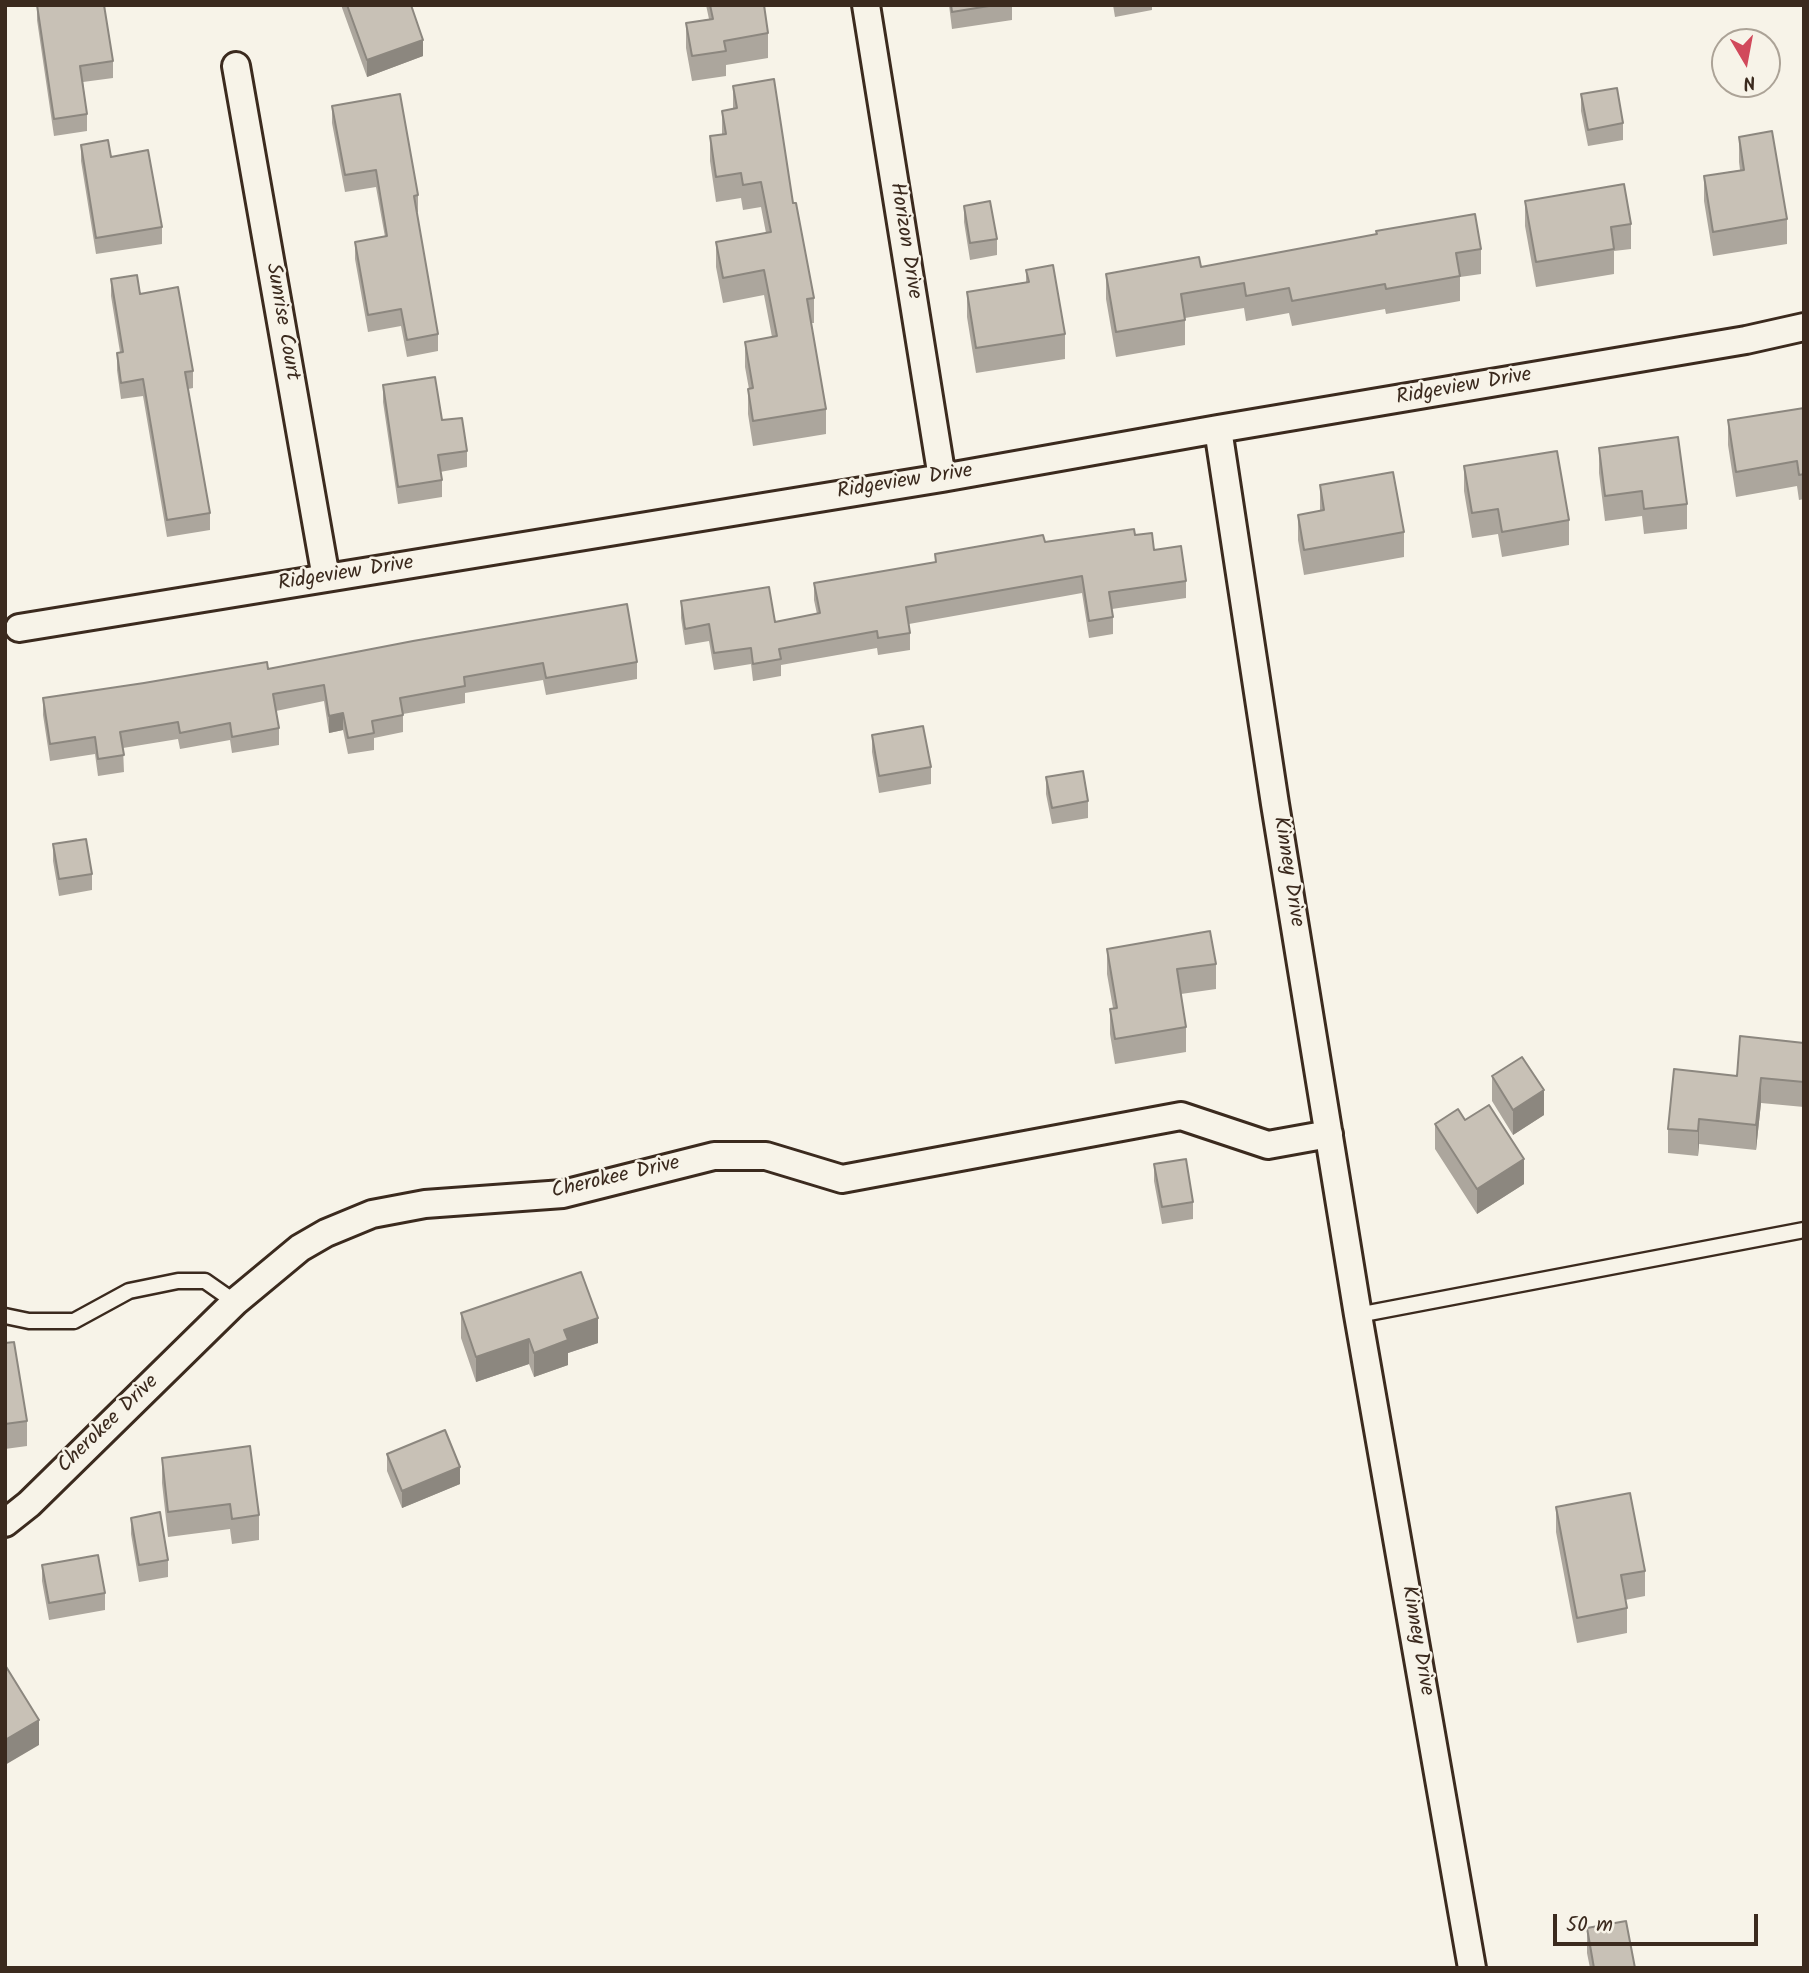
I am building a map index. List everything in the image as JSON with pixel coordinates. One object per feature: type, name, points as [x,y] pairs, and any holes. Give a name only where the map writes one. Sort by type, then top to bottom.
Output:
[{"type":"street","name":"Horizon Drive","points":[[866,5],[942,478]]},
{"type":"street","name":"Sunrise Court","points":[[236,66],[327,578]]},
{"type":"street","name":"Ridgeview Drive","points":[[12,629],[942,478],[1746,340],[1804,327]]},
{"type":"street","name":"Kinney Drive","points":[[1218,429],[1329,1134],[1472,1968]]},
{"type":"street","name":"Cherokee Drive","points":[[5,1523],[29,1504],[236,1302],[300,1248],[326,1233],[372,1213],[425,1204],[563,1194],[714,1156],[766,1156],[842,1179],[1181,1116],[1269,1144],[1329,1134]]},
{"type":"lane","points":[[1359,1315],[1804,1230]]},
{"type":"lane","points":[[5,1317],[29,1321],[74,1321],[129,1291],[178,1281],[205,1281],[236,1302]]},
{"type":"building","points":[[37,5],[104,5],[113,61],[80,66],[87,114],[54,119]]},
{"type":"building","points":[[347,5],[411,5],[423,40],[367,60]]},
{"type":"building","points":[[710,5],[764,5],[768,33],[724,41],[726,51],[692,56],[686,23],[713,19]]},
{"type":"building","points":[[951,5],[995,5],[952,12]]},
{"type":"building","points":[[774,79],[793,203],[796,203],[814,298],[807,299],[826,409],[753,421],[748,389],[753,388],[745,342],[777,336],[764,270],[723,278],[716,242],[771,232],[761,182],[743,185],[741,173],[716,177],[710,136],[726,134],[722,111],[737,108],[733,86]]},
{"type":"building","points":[[1617,88],[1623,123],[1588,130],[1581,94]]},
{"type":"building","points":[[400,94],[418,195],[414,196],[438,334],[407,340],[401,309],[368,315],[355,242],[387,236],[376,170],[345,175],[332,106]]},
{"type":"building","points":[[1772,131],[1787,219],[1713,232],[1704,176],[1744,170],[1739,137]]},
{"type":"building","points":[[108,140],[111,157],[148,150],[162,227],[96,238],[81,145]]},
{"type":"building","points":[[1624,184],[1631,224],[1611,227],[1614,249],[1536,262],[1525,201]]},
{"type":"building","points":[[990,201],[997,239],[970,243],[964,206]]},
{"type":"building","points":[[1475,214],[1481,249],[1456,253],[1460,276],[1386,289],[1385,284],[1292,301],[1289,288],[1246,296],[1244,283],[1181,294],[1185,320],[1116,332],[1106,274],[1199,257],[1201,267],[1377,234],[1376,231]]},
{"type":"building","points":[[1053,265],[1065,334],[976,348],[967,292],[1029,282],[1026,270]]},
{"type":"building","points":[[137,275],[140,294],[178,287],[193,371],[185,372],[210,513],[167,520],[143,379],[121,383],[117,353],[123,352],[111,279]]},
{"type":"building","points":[[435,377],[442,420],[462,418],[467,451],[438,455],[442,480],[398,487],[383,385]]},
{"type":"building","points":[[1804,408],[1804,474],[1799,475],[1797,461],[1736,472],[1728,420]]},
{"type":"building","points":[[1678,437],[1687,504],[1644,509],[1642,491],[1605,496],[1599,448]]},
{"type":"building","points":[[1557,451],[1569,520],[1502,532],[1498,509],[1472,513],[1464,466]]},
{"type":"building","points":[[1393,472],[1404,532],[1304,550],[1298,515],[1324,510],[1320,485]]},
{"type":"building","points":[[1134,529],[1135,535],[1152,533],[1154,550],[1181,546],[1186,581],[1109,592],[1113,617],[1089,621],[1082,576],[906,607],[910,633],[878,638],[877,631],[779,649],[781,659],[753,664],[751,648],[714,653],[709,624],[685,629],[681,601],[769,587],[775,622],[820,613],[814,583],[936,562],[935,554],[1043,535],[1045,542]]},
{"type":"building","points":[[627,604],[637,662],[546,678],[543,663],[464,677],[465,686],[400,698],[403,715],[372,721],[374,733],[348,738],[343,713],[329,716],[324,685],[273,694],[279,728],[232,737],[230,723],[180,733],[178,722],[120,732],[124,755],[98,759],[95,737],[50,744],[43,698],[267,662],[268,669]]},
{"type":"building","points":[[923,726],[931,767],[879,776],[872,735]]},
{"type":"building","points":[[1083,771],[1088,801],[1052,808],[1046,777]]},
{"type":"building","points":[[86,839],[92,874],[59,879],[53,844]]},
{"type":"building","points":[[1210,931],[1216,964],[1177,969],[1186,1027],[1115,1039],[1110,1009],[1117,1008],[1107,949]]},
{"type":"building","points":[[1740,1036],[1804,1043],[1804,1082],[1761,1078],[1756,1125],[1699,1119],[1698,1131],[1668,1129],[1674,1069],[1737,1076]]},
{"type":"building","points":[[1522,1057],[1544,1090],[1513,1110],[1492,1076]]},
{"type":"building","points":[[1489,1105],[1524,1159],[1477,1189],[1435,1124],[1458,1109],[1465,1120]]},
{"type":"building","points":[[1186,1159],[1193,1202],[1162,1207],[1154,1164]]},
{"type":"building","points":[[581,1272],[598,1318],[564,1330],[568,1340],[534,1353],[529,1339],[476,1357],[461,1313]]},
{"type":"building","points":[[14,1342],[27,1421],[5,1424],[5,1343]]},
{"type":"building","points":[[445,1430],[460,1467],[402,1491],[387,1454]]},
{"type":"building","points":[[250,1446],[259,1515],[232,1519],[230,1504],[168,1512],[162,1458]]},
{"type":"building","points":[[1630,1493],[1645,1571],[1621,1575],[1627,1608],[1577,1618],[1556,1507]]},
{"type":"building","points":[[160,1512],[168,1560],[139,1565],[131,1518]]},
{"type":"building","points":[[98,1555],[105,1593],[49,1603],[42,1565]]},
{"type":"building","points":[[5,1665],[39,1720],[5,1740]]},
{"type":"building","points":[[1626,1921],[1635,1968],[1594,1968],[1587,1928]]}]
